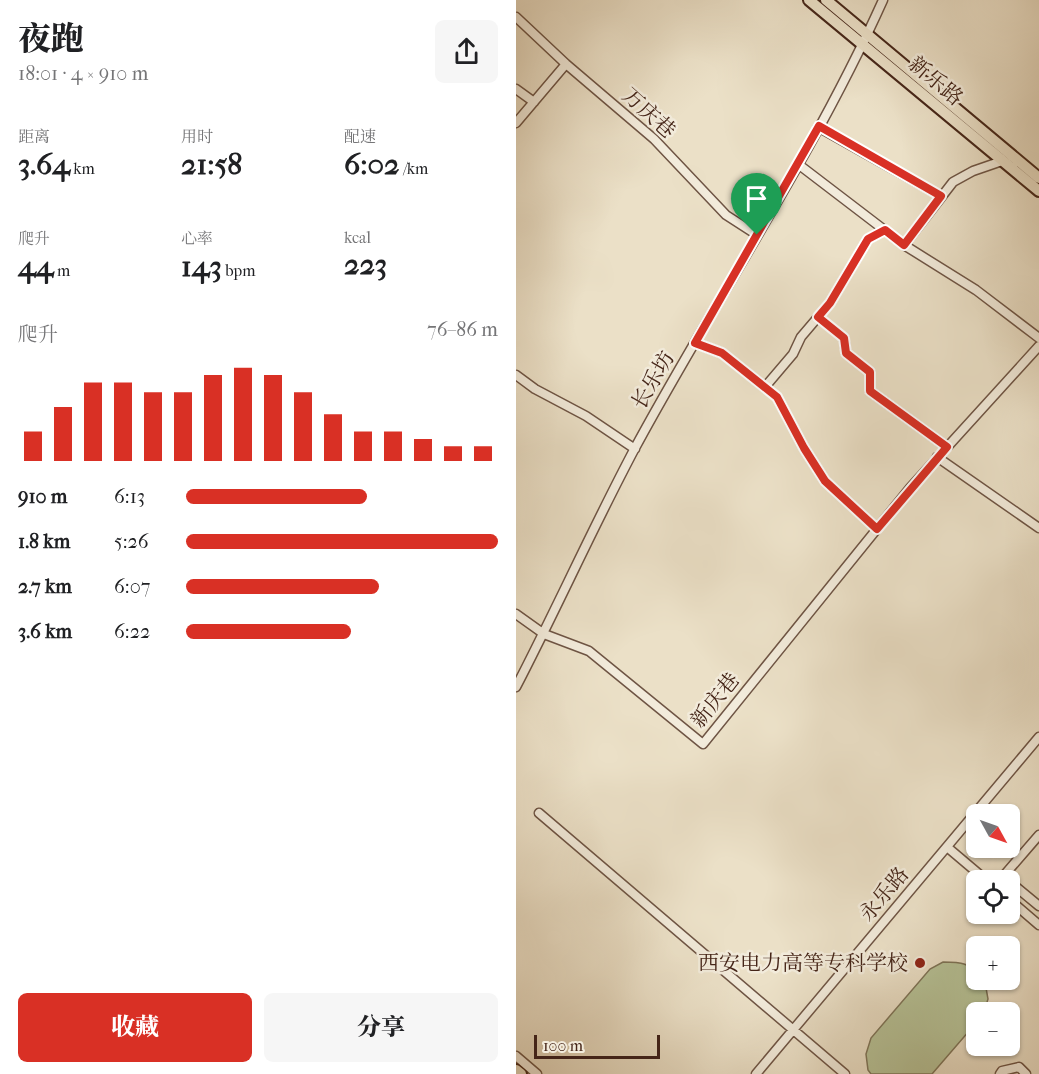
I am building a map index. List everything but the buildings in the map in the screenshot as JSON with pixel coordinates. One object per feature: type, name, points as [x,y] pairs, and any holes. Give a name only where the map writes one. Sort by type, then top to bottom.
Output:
[{"type":"main road","name":"新乐路","points":[[809,0],[865,40],[1039,178]]},
{"type":"main road","name":"新乐路","points":[[826,0],[865,40],[1039,191]]},
{"type":"main road","points":[[516,1070],[521,1074]]},
{"type":"street","name":"长乐坊","points":[[516,687],[635,449],[819,126],[865,40],[883,0]]},
{"type":"street","name":"万庆巷","points":[[516,17],[566,64],[654,139],[726,215],[757,235]]},
{"type":"street","points":[[516,123],[566,64]]},
{"type":"street","points":[[516,89],[534,102]]},
{"type":"street","points":[[819,126],[941,196]]},
{"type":"street","points":[[904,245],[953,182],[973,171],[1002,161]]},
{"type":"street","points":[[798,164],[904,245],[976,290],[1039,338]]},
{"type":"street","points":[[765,387],[793,354],[801,337],[830,303],[868,239],[885,230]]},
{"type":"street","points":[[818,317],[844,338],[846,353],[870,372],[870,391],[947,447]]},
{"type":"street","points":[[695,343],[722,353],[777,397],[804,448],[825,481],[877,529],[937,457],[1039,346]]},
{"type":"street","points":[[516,375],[535,389],[586,416],[635,449]]},
{"type":"street","points":[[937,457],[1039,528]]},
{"type":"street","name":"新庆巷","points":[[516,614],[544,634],[589,651],[703,744],[877,529]]},
{"type":"street","name":"永乐路","points":[[756,1074],[1039,737]]},
{"type":"street","points":[[539,813],[845,1074]]},
{"type":"street","points":[[1013,870],[1039,835]]},
{"type":"street","points":[[947,847],[975,870]]},
{"type":"street","points":[[1020,891],[1039,906]]},
{"type":"street","points":[[1020,909],[1039,925]]},
{"type":"street","points":[[516,1056],[537,1074]]},
{"type":"street","points":[[1000,1074],[1002,1071],[1019,1067],[1026,1074]]},
{"type":"green space","points":[[943,962],[966,964],[966,990],[986,990],[987,1002],[966,1002],[966,1035],[932,1074],[871,1074],[868,1070],[866,1054],[871,1038],[930,969]]},
{"type":"place","name":"西安电力高等专科学校","points":[[920,963]]},
{"type":"route","points":[[819,126],[941,196],[904,245],[885,230],[868,239],[830,303],[818,317],[844,338],[846,353],[870,372],[870,391],[947,447],[877,529],[825,481],[804,448],[777,397],[722,353],[695,343],[757,235],[819,126]]}]
